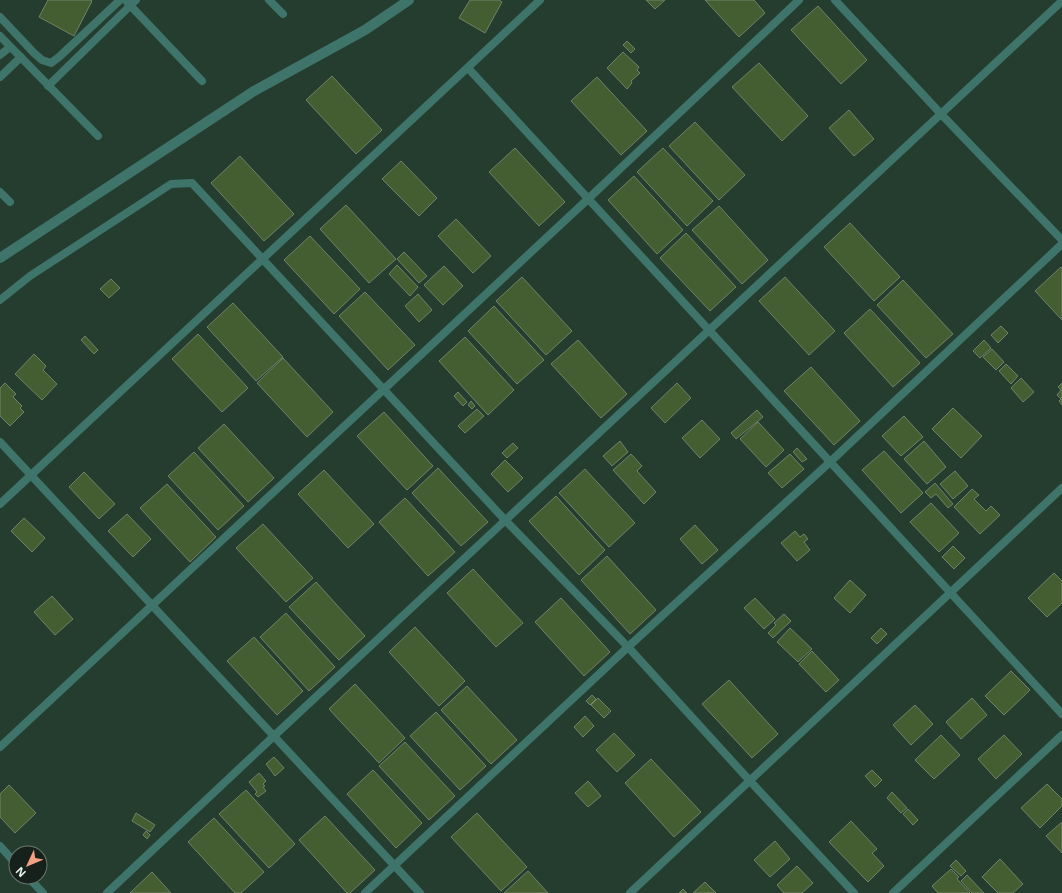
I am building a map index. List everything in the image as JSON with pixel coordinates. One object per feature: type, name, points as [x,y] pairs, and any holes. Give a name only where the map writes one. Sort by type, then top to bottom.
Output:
[{"type":"street","points":[[0,17],[34,53],[42,60],[51,62],[59,58],[120,0]]},
{"type":"street","points":[[269,0],[283,14]]},
{"type":"street","points":[[0,258],[254,91],[365,30],[410,0]]},
{"type":"street","points":[[0,504],[540,0]]},
{"type":"street","points":[[0,747],[384,390],[799,0]]},
{"type":"street","points":[[835,0],[941,114],[1062,240]]},
{"type":"street","points":[[107,893],[1062,1]]},
{"type":"street","points":[[48,86],[130,2],[202,81]]},
{"type":"street","points":[[0,36],[98,136]]},
{"type":"street","points":[[0,55],[10,47]]},
{"type":"street","points":[[0,77],[21,57]]},
{"type":"street","points":[[468,68],[1062,714]]},
{"type":"street","points":[[0,300],[30,276],[171,184],[192,183],[505,520],[628,647],[854,893]]},
{"type":"street","points":[[0,192],[10,202]]},
{"type":"street","points":[[365,893],[628,647],[830,462],[1062,244]]},
{"type":"street","points":[[0,442],[420,893]]},
{"type":"street","points":[[630,893],[1062,488]]},
{"type":"street","points":[[893,893],[1062,735]]},
{"type":"street","points":[[0,846],[8,855]]},
{"type":"street","points":[[36,885],[43,893]]},
{"type":"building","points":[[48,0],[92,1],[74,36],[39,17]]},
{"type":"building","points":[[470,0],[499,0],[502,2],[485,33],[459,18]]},
{"type":"building","points":[[646,0],[665,0],[655,9]]},
{"type":"building","points":[[705,0],[754,0],[765,13],[739,37]]},
{"type":"building","points":[[818,6],[867,60],[841,84],[791,30]]},
{"type":"building","points":[[627,41],[635,49],[631,53],[623,45]]},
{"type":"building","points":[[623,52],[639,67],[637,70],[640,73],[631,81],[632,83],[627,89],[607,68]]},
{"type":"building","points":[[759,63],[808,116],[782,141],[732,87]]},
{"type":"building","points":[[332,76],[382,130],[356,154],[306,100]]},
{"type":"building","points":[[597,77],[647,131],[621,155],[571,101]]},
{"type":"building","points":[[849,110],[874,139],[854,156],[829,128]]},
{"type":"building","points":[[695,122],[745,175],[719,200],[669,146]]},
{"type":"building","points":[[515,148],[565,202],[539,226],[489,172]]},
{"type":"building","points":[[663,148],[713,201],[687,226],[637,172]]},
{"type":"building","points":[[240,156],[294,214],[264,241],[211,183]]},
{"type":"building","points":[[401,161],[437,198],[419,216],[382,179]]},
{"type":"building","points":[[634,176],[683,230],[657,254],[608,200]]},
{"type":"building","points":[[346,205],[396,259],[369,283],[320,229]]},
{"type":"building","points":[[719,206],[768,260],[742,284],[692,230]]},
{"type":"building","points":[[456,219],[491,256],[473,273],[438,236]]},
{"type":"building","points":[[850,223],[900,277],[874,301],[824,247]]},
{"type":"building","points":[[686,233],[736,287],[710,311],[660,258]]},
{"type":"building","points":[[310,236],[360,289],[334,314],[284,260]]},
{"type":"building","points":[[404,252],[427,276],[419,283],[397,259]]},
{"type":"building","points":[[397,265],[418,287],[410,296],[389,274]]},
{"type":"building","points":[[444,266],[463,286],[443,305],[424,285]]},
{"type":"building","points":[[1061,267],[1062,268],[1062,320],[1035,291]]},
{"type":"building","points":[[522,277],[572,331],[546,355],[496,301]]},
{"type":"building","points":[[785,277],[835,331],[809,355],[759,301]]},
{"type":"building","points":[[111,279],[120,288],[109,298],[100,289]]},
{"type":"building","points":[[903,280],[953,334],[926,358],[877,305]]},
{"type":"building","points":[[365,292],[415,345],[388,370],[339,316]]},
{"type":"building","points":[[418,294],[432,310],[419,322],[405,306]]},
{"type":"building","points":[[233,303],[283,357],[256,381],[207,327]]},
{"type":"building","points":[[494,306],[544,360],[517,384],[468,331]]},
{"type":"building","points":[[870,309],[920,363],[893,387],[844,333]]},
{"type":"building","points":[[1001,326],[1008,333],[998,343],[991,335]]},
{"type":"building","points":[[198,334],[248,388],[222,412],[172,359]]},
{"type":"building","points":[[85,336],[98,350],[94,354],[81,340]]},
{"type":"building","points":[[465,337],[514,390],[488,415],[439,361]]},
{"type":"building","points":[[578,340],[627,394],[601,418],[551,364]]},
{"type":"building","points":[[984,340],[991,348],[980,358],[973,351]]},
{"type":"building","points":[[992,349],[1004,362],[996,370],[983,357]]},
{"type":"building","points":[[34,354],[46,366],[43,370],[57,384],[42,400],[15,374]]},
{"type":"building","points":[[283,358],[333,412],[307,437],[257,383]]},
{"type":"building","points":[[1006,364],[1018,376],[1011,384],[999,371]]},
{"type":"building","points":[[811,367],[860,421],[834,445],[784,391]]},
{"type":"building","points":[[1021,378],[1034,392],[1023,402],[1011,388]]},
{"type":"building","points":[[5,383],[16,394],[13,397],[22,406],[20,408],[24,412],[10,426],[0,416],[0,388]]},
{"type":"building","points":[[677,383],[691,398],[665,423],[651,408]]},
{"type":"building","points":[[1062,383],[1062,405],[1059,401],[1061,399],[1057,395],[1061,390],[1058,387]]},
{"type":"building","points":[[458,392],[467,402],[463,406],[454,396]]},
{"type":"building","points":[[471,401],[475,406],[472,409],[468,405]]},
{"type":"building","points":[[953,408],[982,436],[961,458],[932,429]]},
{"type":"building","points":[[477,409],[484,416],[465,433],[458,426]]},
{"type":"building","points":[[757,410],[763,417],[736,439],[731,433]]},
{"type":"building","points":[[384,412],[433,466],[407,490],[357,436]]},
{"type":"building","points":[[904,416],[923,437],[901,456],[882,436]]},
{"type":"building","points":[[702,420],[720,439],[700,458],[682,438]]},
{"type":"building","points":[[758,422],[784,450],[766,467],[740,439]]},
{"type":"building","points":[[224,424],[274,478],[248,502],[198,448]]},
{"type":"building","points":[[620,441],[628,452],[612,466],[603,456]]},
{"type":"building","points":[[924,441],[946,467],[927,484],[904,459]]},
{"type":"building","points":[[513,443],[518,448],[507,458],[502,453]]},
{"type":"building","points":[[797,448],[807,459],[802,462],[793,452]]},
{"type":"building","points":[[884,451],[923,493],[901,513],[862,470]]},
{"type":"building","points":[[194,452],[244,506],[218,530],[168,476]]},
{"type":"building","points":[[631,454],[642,466],[637,471],[656,492],[644,504],[613,470]]},
{"type":"building","points":[[790,454],[804,469],[782,488],[768,473]]},
{"type":"building","points":[[505,460],[523,478],[508,492],[491,474]]},
{"type":"building","points":[[438,468],[488,522],[461,546],[412,493]]},
{"type":"building","points":[[585,469],[635,523],[609,547],[559,493]]},
{"type":"building","points":[[324,470],[374,524],[348,548],[298,494]]},
{"type":"building","points":[[955,471],[968,486],[953,499],[940,484]]},
{"type":"building","points":[[84,472],[115,504],[99,519],[69,487]]},
{"type":"building","points":[[935,483],[953,504],[948,508],[936,494],[931,498],[925,492]]},
{"type":"building","points":[[167,484],[216,537],[190,562],[140,508]]},
{"type":"building","points":[[972,489],[979,495],[974,499],[986,511],[991,506],[1000,515],[980,534],[954,507]]},
{"type":"building","points":[[556,496],[605,550],[579,575],[529,521]]},
{"type":"building","points":[[405,498],[455,552],[428,576],[379,522]]},
{"type":"building","points":[[931,503],[959,533],[939,552],[910,522]]},
{"type":"building","points":[[127,514],[151,539],[133,557],[108,531]]},
{"type":"building","points":[[24,518],[45,538],[32,552],[11,531]]},
{"type":"building","points":[[263,524],[313,578],[286,602],[236,548]]},
{"type":"building","points":[[695,525],[718,550],[702,564],[680,539]]},
{"type":"building","points":[[795,531],[800,537],[804,534],[808,539],[804,542],[810,550],[797,561],[781,543]]},
{"type":"building","points":[[953,546],[965,558],[954,569],[942,557]]},
{"type":"building","points":[[607,556],[656,610],[630,634],[581,580]]},
{"type":"building","points":[[473,569],[523,623],[496,647],[447,593]]},
{"type":"building","points":[[1054,573],[1062,581],[1062,603],[1047,617],[1028,598]]},
{"type":"building","points":[[850,580],[866,595],[850,613],[834,598]]},
{"type":"building","points":[[316,582],[365,636],[339,660],[289,607]]},
{"type":"building","points":[[52,596],[73,619],[55,635],[34,612]]},
{"type":"building","points":[[561,598],[610,652],[584,676],[535,622]]},
{"type":"building","points":[[755,598],[775,619],[764,629],[744,608]]},
{"type":"building","points":[[286,613],[335,667],[309,691],[260,637]]},
{"type":"building","points":[[784,614],[791,621],[773,638],[768,633],[776,625],[774,623]]},
{"type":"building","points":[[415,627],[465,681],[439,706],[389,652]]},
{"type":"building","points":[[790,628],[812,649],[798,662],[777,642]]},
{"type":"building","points":[[881,628],[887,634],[877,644],[871,638]]},
{"type":"building","points":[[254,637],[303,691],[277,715],[227,661]]},
{"type":"building","points":[[812,651],[839,680],[826,692],[799,664]]},
{"type":"building","points":[[1011,671],[1030,690],[1004,715],[985,696]]},
{"type":"building","points":[[729,680],[778,734],[752,758],[702,704]]},
{"type":"building","points":[[355,684],[405,738],[379,763],[329,709]]},
{"type":"building","points":[[467,686],[517,740],[491,764],[441,710]]},
{"type":"building","points":[[592,695],[596,699],[590,705],[586,701]]},
{"type":"building","points":[[598,698],[611,711],[604,718],[591,705]]},
{"type":"building","points":[[972,698],[987,715],[961,739],[946,722]]},
{"type":"building","points":[[915,705],[933,724],[911,745],[893,725]]},
{"type":"building","points":[[436,712],[486,766],[460,790],[410,736]]},
{"type":"building","points":[[585,716],[594,726],[583,737],[574,727]]},
{"type":"building","points":[[614,733],[635,755],[617,772],[596,750]]},
{"type":"building","points":[[941,735],[960,755],[934,779],[915,760]]},
{"type":"building","points":[[1004,735],[1022,754],[996,779],[978,759]]},
{"type":"building","points":[[405,742],[455,796],[429,820],[379,766]]},
{"type":"building","points":[[274,757],[284,768],[275,776],[266,764]]},
{"type":"building","points":[[651,759],[701,812],[674,837],[625,783]]},
{"type":"building","points":[[373,770],[422,823],[396,848],[347,794]]},
{"type":"building","points":[[872,770],[882,780],[875,787],[865,776]]},
{"type":"building","points":[[259,773],[266,781],[263,784],[265,786],[263,787],[266,791],[258,797],[255,794],[257,792],[249,782]]},
{"type":"building","points":[[588,781],[601,796],[588,807],[575,793]]},
{"type":"building","points":[[1047,784],[1062,799],[1062,806],[1040,828],[1021,808]]},
{"type":"building","points":[[9,785],[36,813],[15,833],[0,817],[0,794]]},
{"type":"building","points":[[246,790],[295,844],[269,868],[219,814]]},
{"type":"building","points":[[892,792],[907,808],[901,813],[887,798]]},
{"type":"building","points":[[908,809],[918,820],[913,825],[903,814]]},
{"type":"building","points":[[136,813],[155,825],[150,832],[132,821]]},
{"type":"building","points":[[477,813],[527,867],[501,891],[451,837]]},
{"type":"building","points":[[325,816],[375,870],[350,893],[347,893],[299,840]]},
{"type":"building","points":[[214,818],[264,872],[241,893],[235,893],[188,842]]},
{"type":"building","points":[[851,821],[877,849],[872,853],[884,866],[868,882],[829,842]]},
{"type":"building","points":[[1062,822],[1062,853],[1046,836]]},
{"type":"building","points":[[146,831],[150,835],[147,839],[143,835]]},
{"type":"building","points":[[775,841],[790,859],[770,877],[754,860]]},
{"type":"building","points":[[1000,859],[1023,884],[1013,893],[998,893],[982,877]]},
{"type":"building","points":[[956,860],[966,871],[961,876],[950,866]]},
{"type":"building","points":[[797,866],[813,883],[802,893],[784,893],[777,885]]},
{"type":"building","points":[[951,869],[959,877],[957,879],[970,893],[938,893],[932,886]]},
{"type":"building","points":[[528,871],[548,893],[504,893]]},
{"type":"building","points":[[152,872],[171,893],[130,893]]},
{"type":"building","points":[[967,875],[984,893],[972,893],[961,881]]},
{"type":"building","points":[[705,882],[716,893],[693,893]]},
{"type":"building","points":[[683,889],[687,893],[679,893]]}]
